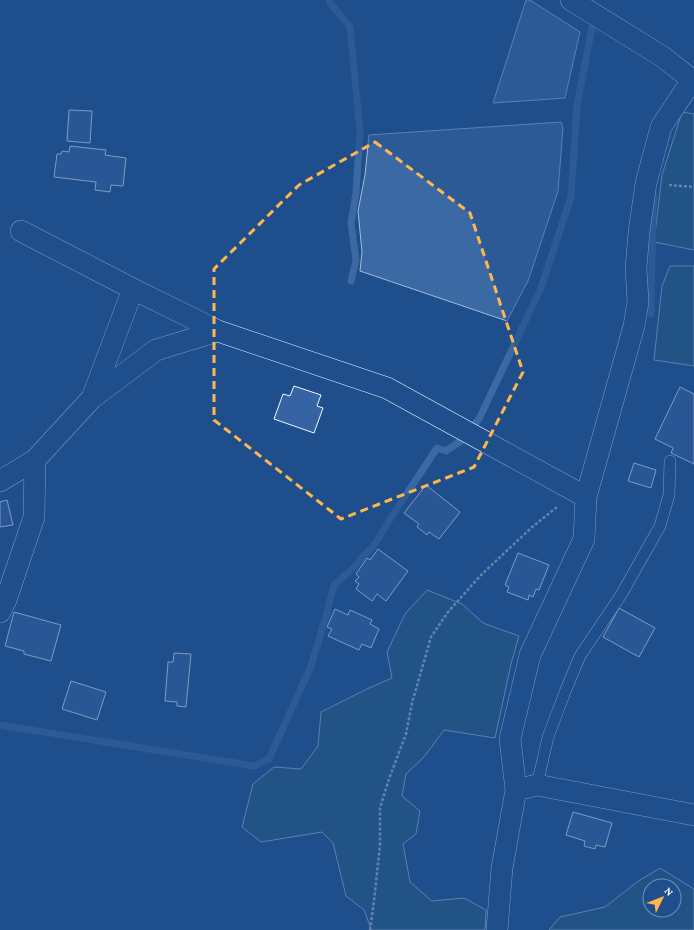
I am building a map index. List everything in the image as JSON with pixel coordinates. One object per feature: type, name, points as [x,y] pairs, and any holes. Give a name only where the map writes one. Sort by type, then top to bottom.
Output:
[{"type":"street","points":[[497,930],[502,868],[516,790],[510,739],[530,655],[584,539],[580,494],[634,326],[638,302],[636,268],[639,232],[646,183],[661,128],[693,80],[663,57],[571,0]]},
{"type":"street","points":[[21,231],[133,290],[218,331],[387,388],[580,494]]},
{"type":"street","points":[[92,398],[133,290]]},
{"type":"street","points":[[0,481],[35,460],[92,398],[156,350],[218,331]]},
{"type":"street","points":[[0,612],[6,600],[34,518],[35,460]]},
{"type":"street","points":[[516,790],[537,785],[694,815]]},
{"type":"lane","points":[[537,785],[548,737],[580,656],[621,595],[660,526],[669,495],[670,461]]},
{"type":"path","points":[[370,930],[380,845],[380,808],[406,734],[412,703],[430,637],[448,612],[481,575],[531,528],[580,494]]},
{"type":"highlighted area","points":[[375,142],[470,213],[523,372],[474,467],[341,519],[214,420],[214,269],[299,185]]},
{"type":"shaded area","points":[[526,0],[530,0],[580,32],[565,98],[493,103]]},
{"type":"shaded area","points":[[682,112],[694,114],[694,250],[654,242],[662,175]]},
{"type":"shaded area","points":[[561,122],[563,128],[558,191],[528,281],[507,321],[360,271],[362,252],[358,211],[365,175],[369,135]]},
{"type":"shaded area","points":[[670,266],[694,266],[694,366],[654,360],[662,286]]},
{"type":"shaded area","points":[[427,590],[462,604],[483,623],[519,636],[511,664],[495,738],[444,730],[424,757],[406,774],[402,796],[420,811],[416,834],[403,844],[410,882],[432,901],[464,898],[486,910],[485,930],[371,930],[364,910],[346,896],[333,843],[322,832],[261,842],[242,827],[253,784],[274,767],[301,769],[318,746],[321,712],[392,678],[387,652],[405,614]]},
{"type":"shaded area","points":[[660,868],[676,878],[644,878]]},
{"type":"shaded area","points":[[642,879],[642,918],[682,918],[682,882],[694,889],[694,930],[549,930],[560,917],[605,907]]},
{"type":"building","points":[[69,110],[92,111],[90,143],[67,141]]},
{"type":"building","points":[[70,146],[106,150],[105,155],[126,158],[123,186],[111,185],[110,192],[95,190],[96,182],[54,177],[57,154],[61,154],[62,151],[69,152]]},
{"type":"building","points":[[294,386],[321,395],[317,406],[323,408],[314,433],[274,419],[283,394],[290,396]]},
{"type":"building","points":[[680,387],[694,394],[694,464],[671,453],[673,448],[655,439]]},
{"type":"building","points":[[634,463],[656,470],[651,488],[628,481]]},
{"type":"building","points":[[426,485],[460,512],[439,539],[429,532],[427,535],[417,527],[419,524],[404,513]]},
{"type":"building","points":[[7,500],[13,525],[0,527],[0,502]]},
{"type":"building","points":[[378,549],[408,571],[386,601],[377,594],[372,601],[356,589],[359,584],[355,581],[359,577],[356,574],[367,558],[370,560]]},
{"type":"building","points":[[518,553],[549,565],[539,590],[536,589],[533,597],[529,595],[528,600],[507,592],[509,587],[505,585]]},
{"type":"building","points":[[619,608],[655,628],[639,657],[603,637]]},
{"type":"building","points":[[335,609],[348,615],[350,610],[372,620],[370,624],[379,629],[371,648],[362,644],[359,650],[328,636],[332,629],[327,627]]},
{"type":"building","points":[[14,612],[61,625],[51,661],[24,654],[24,651],[5,646]]},
{"type":"building","points":[[174,653],[191,654],[186,707],[177,706],[177,702],[165,701],[168,662],[173,662]]},
{"type":"building","points":[[71,681],[106,692],[97,720],[62,709]]},
{"type":"building","points":[[573,812],[612,823],[605,847],[596,845],[595,849],[584,846],[585,841],[566,835]]},
{"type":"waterway","points":[[330,0],[330,3],[350,27],[360,131],[356,193],[351,223],[356,260],[351,281]]},
{"type":"waterway","points":[[0,725],[254,766],[269,759],[311,666],[334,585],[352,569],[375,544],[437,448],[446,451],[462,440],[479,419],[541,288],[571,197],[577,105],[592,28]]},
{"type":"waterway","points":[[651,314],[654,197]]}]
